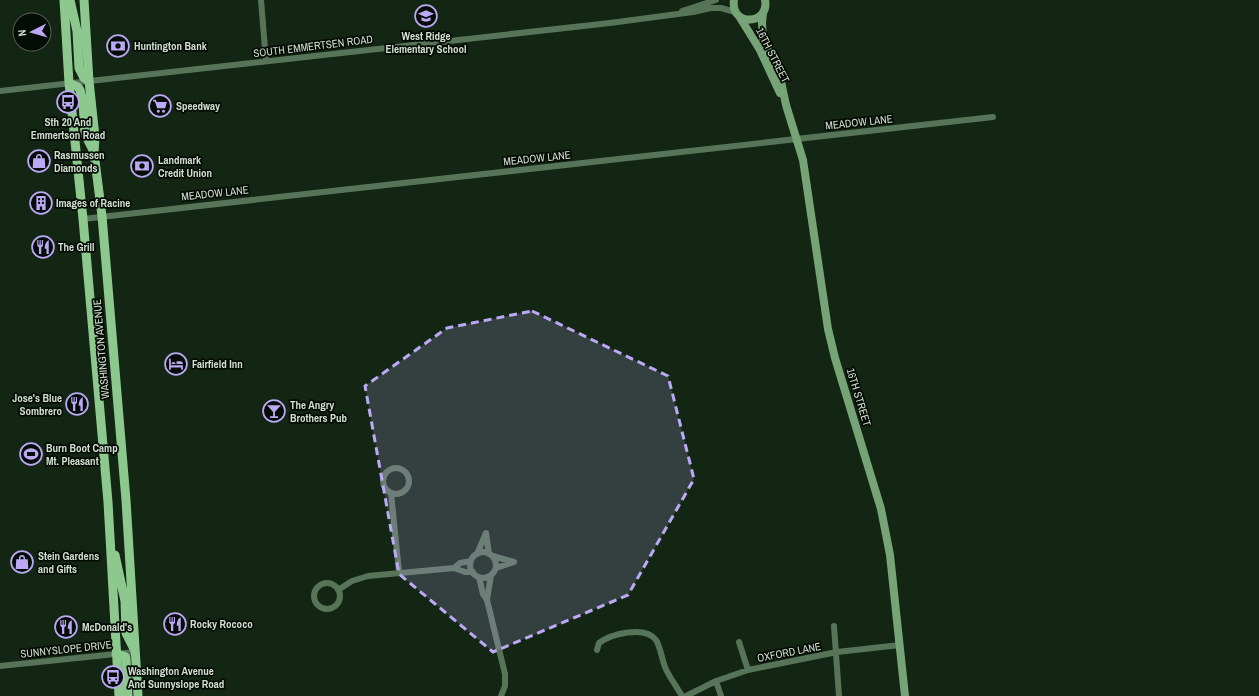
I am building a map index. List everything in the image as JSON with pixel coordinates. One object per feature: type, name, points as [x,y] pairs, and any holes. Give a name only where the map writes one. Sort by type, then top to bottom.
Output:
[{"type":"main road","name":"WASHINGTON AVENUE","points":[[64,0],[109,530],[119,696]]},
{"type":"main road","points":[[70,0],[77,31],[79,68],[84,78],[89,81]]},
{"type":"main road","name":"WASHINGTON AVENUE","points":[[84,0],[89,81],[95,137],[94,153],[102,216],[126,500],[138,696]]},
{"type":"main road","points":[[70,83],[78,87],[80,90],[83,102],[86,134],[94,153]]},
{"type":"main road","points":[[109,530],[123,591],[126,610],[126,633],[135,652]]},
{"type":"main road","points":[[116,654],[126,658],[128,696]]},
{"type":"street","points":[[261,0],[266,61]]},
{"type":"street","name":"SOUTH EMMERTSEN ROAD","points":[[675,14],[716,0]]},
{"type":"street","name":"16TH STREET","points":[[734,0],[733,7],[760,50],[786,105]]},
{"type":"street","name":"16TH STREET","points":[[765,0],[762,24],[764,39],[779,72],[786,105],[797,139],[805,174],[828,329],[835,358],[871,472],[884,522],[890,555],[905,696]]},
{"type":"street","name":"SOUTH EMMERTSEN ROAD","points":[[0,91],[610,23],[711,8],[721,8],[737,14]]},
{"type":"street","name":"16TH STREET","points":[[737,14],[749,20],[754,19],[763,13]]},
{"type":"street","name":"MEADOW LANE","points":[[83,218],[993,117]]},
{"type":"street","points":[[391,493],[400,493],[407,488],[408,479],[404,472],[400,469],[396,468],[388,471],[384,477],[383,485],[391,493],[399,572]]},
{"type":"street","points":[[496,568],[496,564],[491,555],[486,533],[477,554],[471,561],[470,565],[473,572],[479,577],[483,594],[487,600],[505,674],[505,686],[502,696]]},
{"type":"street","points":[[477,554],[485,552],[514,562],[496,568],[491,575],[487,600]]},
{"type":"street","points":[[454,568],[460,563],[471,561]]},
{"type":"street","points":[[338,590],[352,581],[368,576],[454,568],[465,572],[473,572]]},
{"type":"street","points":[[479,577],[487,577],[491,575]]},
{"type":"street","points":[[323,584],[331,584],[338,590],[340,597],[333,607],[326,609],[318,606],[314,598],[316,589],[323,584]]},
{"type":"street","points":[[834,626],[839,696]]},
{"type":"street","points":[[597,650],[599,643],[606,638],[628,632],[646,632],[656,640],[665,668],[682,696]]},
{"type":"street","points":[[739,642],[748,670]]},
{"type":"street","name":"OXFORD LANE","points":[[686,696],[716,681],[748,670],[836,652],[900,645]]},
{"type":"street","name":"SUNNYSLOPE DRIVE","points":[[0,666],[135,652]]},
{"type":"street","points":[[716,681],[721,696]]},
{"type":"highlighted area","points":[[532,311],[668,376],[694,479],[628,595],[493,652],[399,574],[365,386],[447,328]]},
{"type":"place","name":"West Ridge Elementary School","points":[[426,16]]},
{"type":"place","name":"Huntington Bank","points":[[118,46]]},
{"type":"place","name":"Sth 20 And Emmertson Road","points":[[68,102]]},
{"type":"place","name":"Speedway","points":[[160,106]]},
{"type":"place","name":"Rasmussen Diamonds","points":[[39,161]]},
{"type":"place","name":"Landmark Credit Union","points":[[142,166]]},
{"type":"place","name":"Images of Racine","points":[[41,203]]},
{"type":"place","name":"The Grill","points":[[43,247]]},
{"type":"place","name":"Fairfield Inn","points":[[176,364]]},
{"type":"place","name":"Jose's Blue Sombrero","points":[[77,404]]},
{"type":"place","name":"The Angry Brothers Pub","points":[[274,411]]},
{"type":"place","name":"Burn Boot Camp Mt. Pleasant","points":[[31,454]]},
{"type":"place","name":"Stein Gardens and Gifts","points":[[22,562]]},
{"type":"place","name":"Rocky Rococo","points":[[175,624]]},
{"type":"place","name":"McDonald's","points":[[66,627]]},
{"type":"place","name":"Washington Avenue And Sunnyslope Road","points":[[113,677]]}]
